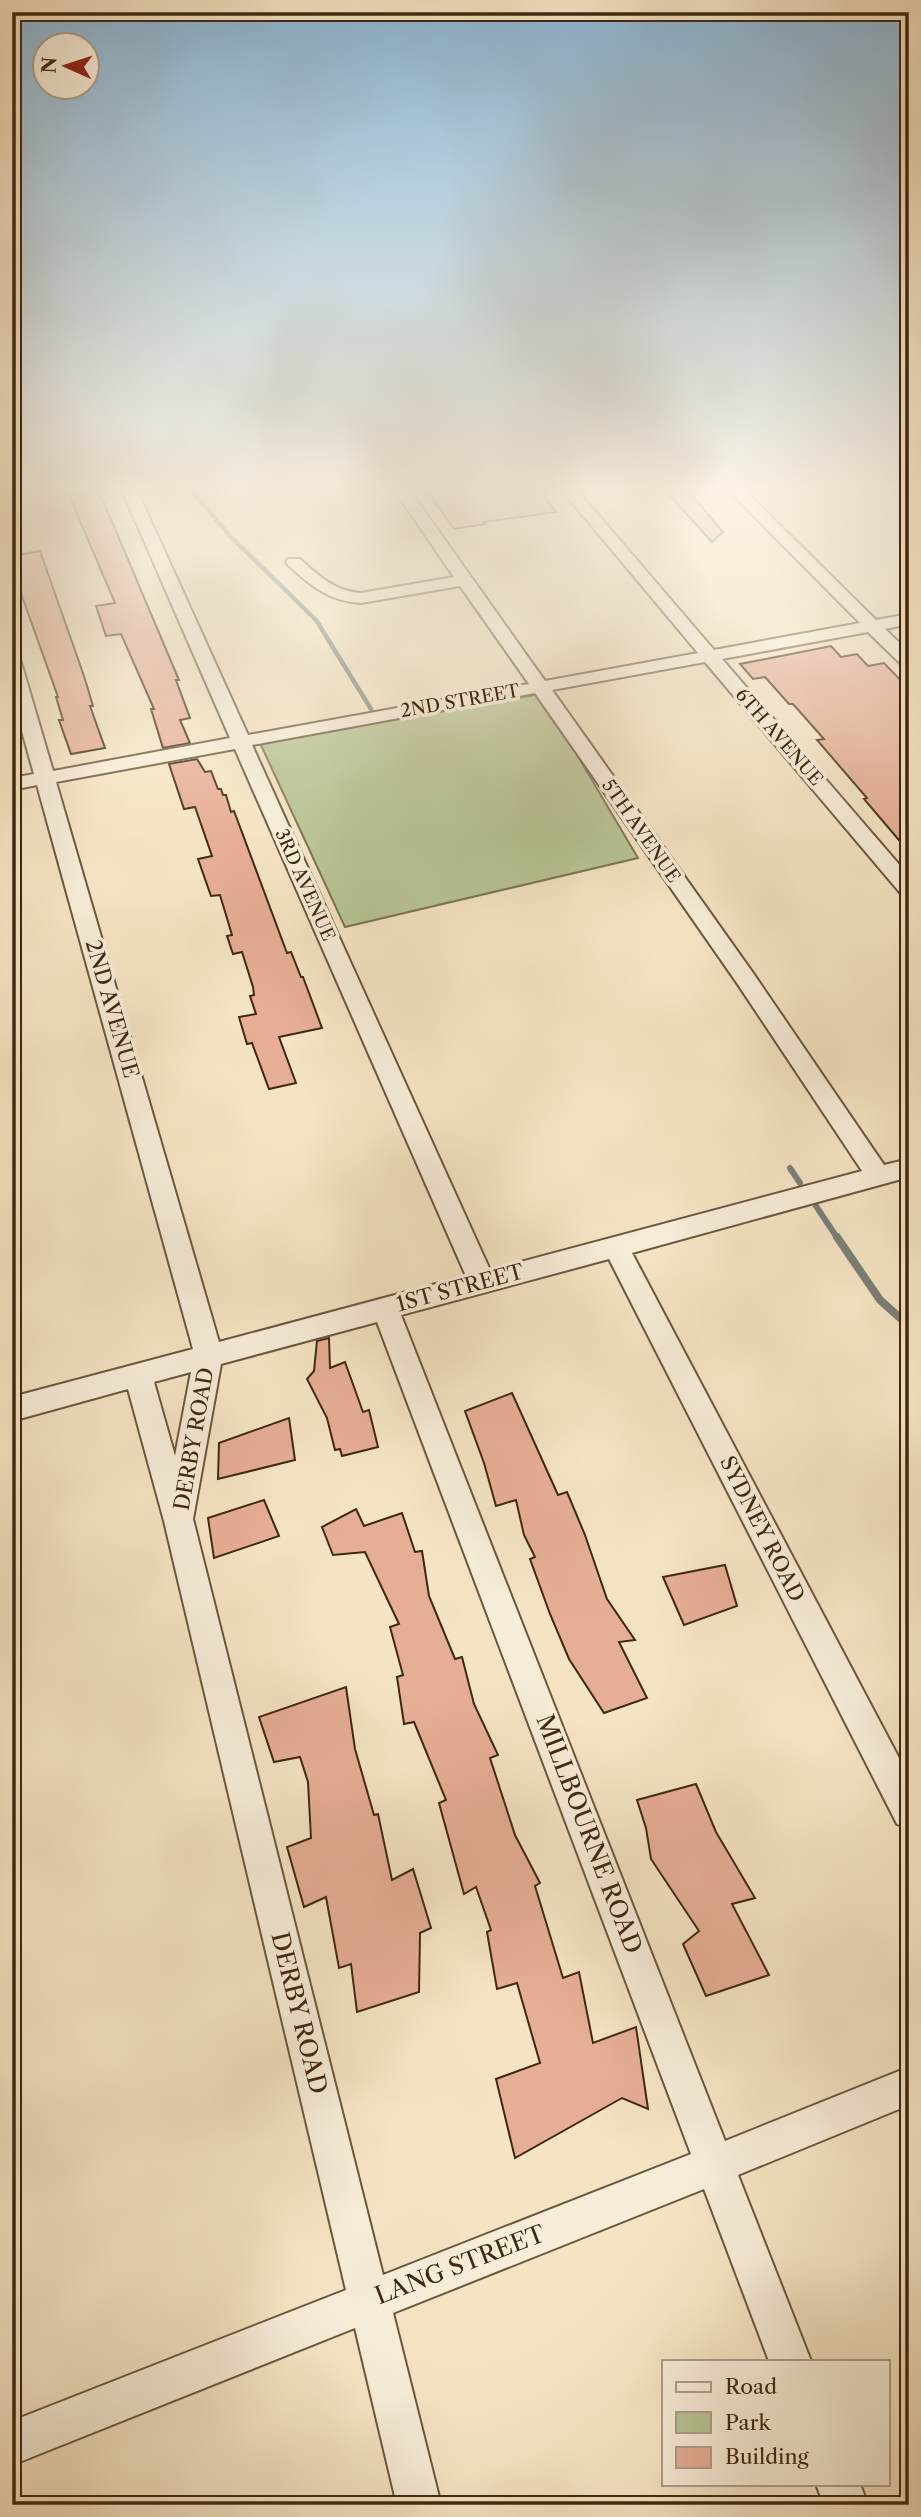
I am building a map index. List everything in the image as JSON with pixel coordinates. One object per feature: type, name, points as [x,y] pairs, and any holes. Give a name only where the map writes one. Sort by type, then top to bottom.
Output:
[{"type":"street","name":"3RD AVENUE","points":[[180,605],[482,1282]]},
{"type":"street","name":"5TH AVENUE","points":[[482,605],[715,934],[878,1176]]},
{"type":"street","name":"6TH AVENUE","points":[[666,605],[909,890]]},
{"type":"street","points":[[851,605],[909,662]]},
{"type":"street","name":"2ND STREET","points":[[12,783],[909,620]]},
{"type":"street","name":"2ND AVENUE","points":[[12,662],[209,1356]]},
{"type":"street","name":"1ST STREET","points":[[12,1409],[909,1168]]},
{"type":"street","name":"SYDNEY ROAD","points":[[615,1246],[909,1812]]},
{"type":"street","name":"MILLBOURNE ROAD","points":[[385,1308],[790,2360]]},
{"type":"street","name":"DERBY ROAD","points":[[179,1521],[198,1403],[209,1356]]},
{"type":"street","name":"DERBY ROAD","points":[[138,1375],[179,1521],[419,2505]]},
{"type":"street","name":"LANG STREET","points":[[12,2443],[369,2300],[715,2166],[909,2086]]},
{"type":"street","points":[[839,2486],[846,2505]]},
{"type":"green space","points":[[541,694],[638,858],[345,927],[260,743]]},
{"type":"building","points":[[25,605],[59,605],[105,748],[71,754],[59,720],[63,720],[58,697]]},
{"type":"building","points":[[147,605],[179,680],[176,680],[190,718],[180,720],[190,743],[163,748],[151,709],[154,709],[121,634],[106,636],[96,606]]},
{"type":"building","points":[[831,646],[841,657],[857,654],[868,666],[884,663],[909,689],[909,852],[817,740],[824,739],[793,704],[789,704],[765,677],[753,679],[740,664]]},
{"type":"building","points":[[197,759],[205,772],[211,771],[218,789],[226,795],[231,812],[234,811],[287,953],[291,952],[303,977],[322,1028],[279,1037],[296,1083],[269,1089],[252,1043],[247,1044],[239,1017],[256,1014],[250,996],[254,995],[253,987],[242,952],[233,954],[227,936],[232,935],[220,895],[211,896],[198,859],[212,856],[195,807],[184,809],[169,764]]},
{"type":"building","points":[[329,1338],[330,1368],[345,1362],[363,1412],[369,1410],[378,1447],[342,1456],[340,1449],[335,1450],[327,1418],[307,1379],[314,1371],[317,1341]]},
{"type":"building","points":[[512,1393],[558,1495],[567,1492],[607,1599],[635,1640],[619,1642],[647,1698],[604,1713],[569,1659],[550,1614],[530,1559],[535,1557],[524,1535],[516,1500],[496,1506],[465,1411]]},
{"type":"building","points":[[289,1418],[295,1460],[218,1479],[219,1443]]},
{"type":"building","points":[[264,1500],[279,1536],[214,1558],[208,1518]]},
{"type":"building","points":[[356,1509],[364,1526],[402,1513],[415,1552],[422,1551],[429,1596],[455,1659],[462,1657],[474,1704],[498,1755],[490,1758],[515,1835],[540,1883],[535,1886],[563,1978],[579,1972],[593,2043],[636,2027],[648,2109],[622,2098],[515,2158],[496,2079],[540,2063],[517,1983],[497,1989],[487,1932],[491,1930],[476,1887],[464,1894],[439,1803],[446,1800],[414,1722],[404,1724],[397,1677],[403,1675],[390,1627],[399,1624],[365,1552],[333,1555],[322,1527]]},
{"type":"building","points":[[725,1565],[737,1606],[684,1625],[663,1577]]},
{"type":"building","points":[[346,1687],[355,1749],[374,1815],[378,1814],[392,1880],[413,1869],[431,1928],[420,1933],[419,1992],[357,2012],[351,1964],[339,1968],[326,1897],[304,1907],[287,1847],[311,1838],[308,1782],[300,1757],[274,1762],[259,1717]]},
{"type":"building","points":[[696,1784],[716,1832],[755,1898],[732,1904],[769,1975],[706,1996],[683,1944],[699,1931],[651,1859],[646,1828],[637,1800]]},
{"type":"waterway","points":[[301,605],[316,620],[371,709]]},
{"type":"waterway","points":[[790,1168],[800,1183]]},
{"type":"waterway","points":[[816,1206],[838,1239]]},
{"type":"waterway","points":[[837,1237],[880,1300],[909,1326]]}]
